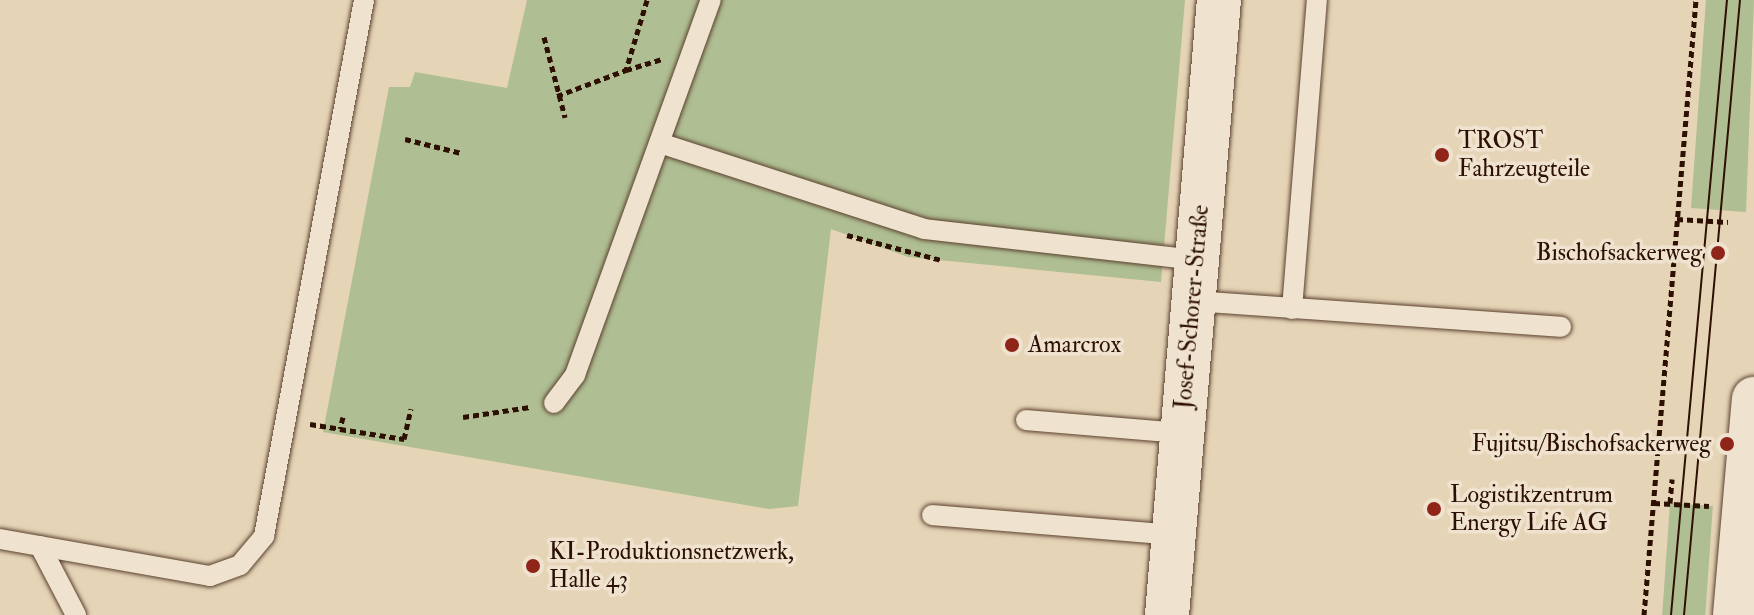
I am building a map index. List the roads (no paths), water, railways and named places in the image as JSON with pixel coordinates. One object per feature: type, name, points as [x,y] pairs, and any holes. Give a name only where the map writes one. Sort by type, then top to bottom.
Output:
[{"type":"street","name":"Josef-Schorer-Straße","points":[[1167,615],[1219,0]]},
{"type":"street","points":[[1735,615],[1754,399]]},
{"type":"lane","points":[[0,539],[210,576],[240,565],[264,536],[364,0]]},
{"type":"lane","points":[[554,403],[575,375],[663,144],[711,0]]},
{"type":"lane","points":[[1292,309],[1317,0]]},
{"type":"lane","points":[[663,144],[924,229],[1195,280],[1292,309],[1561,327]]},
{"type":"lane","points":[[1026,420],[1182,433]]},
{"type":"lane","points":[[932,515],[1174,535]]},
{"type":"lane","points":[[40,546],[76,615]]},
{"type":"tram line","points":[[1671,615],[1727,0]]},
{"type":"tram line","points":[[1684,615],[1740,0]]},
{"type":"place","name":"TROST Fahrzeugteile","points":[[1442,155]]},
{"type":"place","name":"Bischofsackerweg","points":[[1718,253]]},
{"type":"place","name":"Amarcrox","points":[[1012,345]]},
{"type":"place","name":"Fujitsu/Bischofsackerweg","points":[[1727,444]]},
{"type":"place","name":"Logistikzentrum Energy Life AG","points":[[1434,509]]},
{"type":"place","name":"KI-Produktionsnetzwerk, Halle 43","points":[[533,566]]}]
